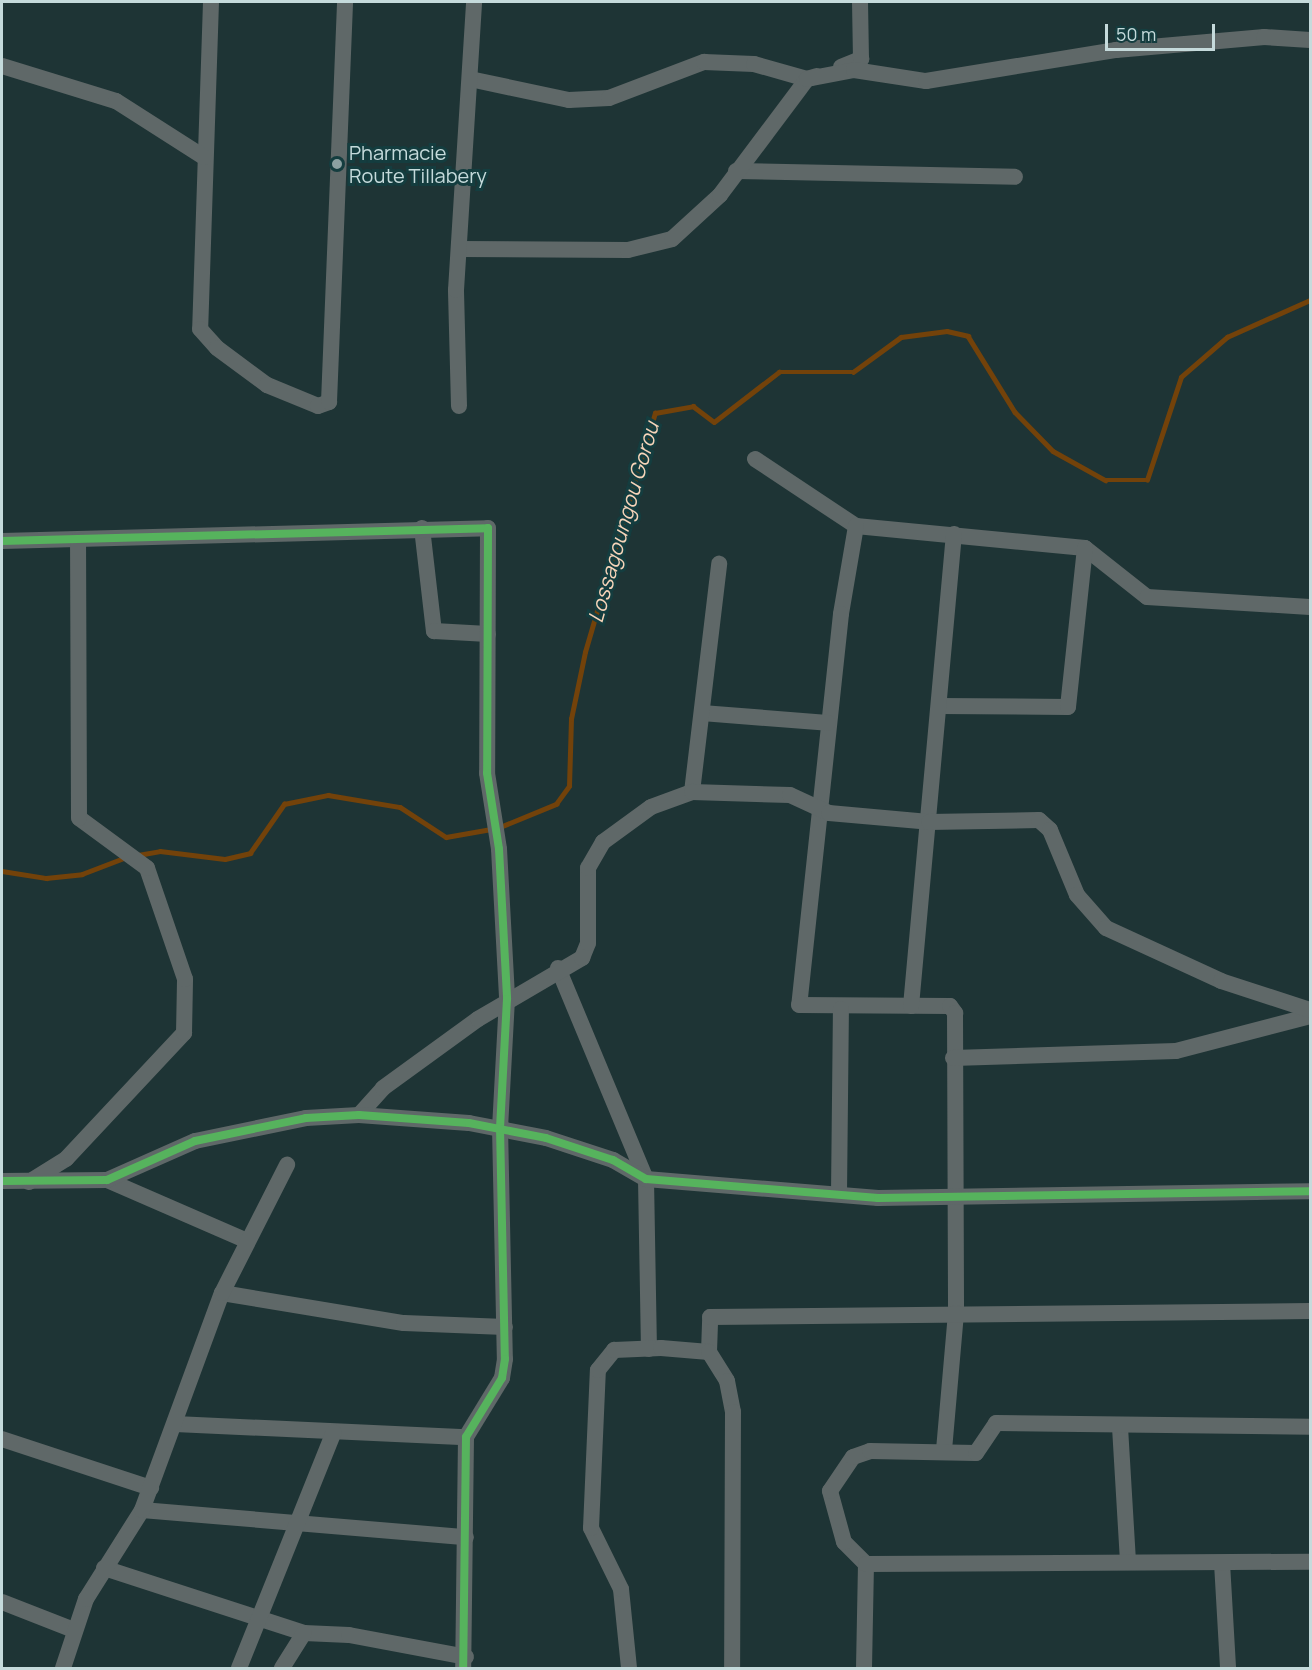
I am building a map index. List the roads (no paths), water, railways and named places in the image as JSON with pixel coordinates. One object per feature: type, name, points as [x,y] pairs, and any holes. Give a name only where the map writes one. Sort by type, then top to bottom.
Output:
[{"type":"street","points":[[211,2],[200,329],[216,348],[282,395],[325,406],[345,2]]},
{"type":"street","points":[[459,406],[459,249],[474,2]]},
{"type":"street","points":[[459,249],[652,247],[689,228],[807,79],[861,59],[860,2]]},
{"type":"street","points":[[470,79],[569,100],[609,98],[704,62],[754,64],[807,79],[854,70],[926,81],[1106,52],[1264,37],[1311,40]]},
{"type":"street","points":[[2,66],[116,101],[204,157]]},
{"type":"street","points":[[736,171],[1015,177]]},
{"type":"street","points":[[755,459],[856,526],[1085,548],[1147,597],[1311,607]]},
{"type":"street","points":[[856,526],[828,723],[799,1005],[841,1009],[950,1006],[955,1013],[953,1058],[956,1313],[944,1451]]},
{"type":"street","points":[[422,528],[434,631],[488,634]]},
{"type":"street","points":[[2,541],[488,528],[488,791],[499,849],[507,999],[500,1127],[505,1327],[502,1378],[465,1437],[465,1663],[360,1636],[304,1633],[261,1617],[104,1568]]},
{"type":"street","points":[[911,1006],[954,534]]},
{"type":"street","points":[[29,1182],[66,1159],[184,1034],[184,979],[147,868],[79,818],[78,540]]},
{"type":"street","points":[[939,706],[1068,707],[1085,548]]},
{"type":"street","points":[[692,792],[719,564]]},
{"type":"street","points":[[702,713],[828,723]]},
{"type":"street","points":[[359,1115],[383,1088],[507,999],[558,968],[582,958],[588,943],[588,868],[603,842],[651,807],[692,792],[790,795],[819,809],[929,822],[1039,820],[1050,830],[1077,895],[1106,928],[1221,981],[1311,1010]]},
{"type":"street","points":[[558,968],[646,1179],[649,1349]]},
{"type":"street","points":[[839,1194],[841,1009]]},
{"type":"street","points":[[953,1058],[1176,1051],[1311,1016]]},
{"type":"street","points":[[4,1184],[107,1180],[195,1141],[306,1118],[359,1115],[500,1127],[613,1160],[646,1179],[839,1194],[956,1197],[1311,1191]]},
{"type":"street","points":[[67,1667],[74,1629],[104,1568],[142,1510],[222,1293],[246,1241],[287,1165]]},
{"type":"street","points":[[107,1180],[246,1241]]},
{"type":"street","points":[[222,1293],[404,1323],[505,1327]]},
{"type":"street","points":[[732,1668],[733,1412],[727,1381],[709,1352],[710,1317],[1311,1311]]},
{"type":"street","points":[[629,1668],[621,1589],[591,1528],[598,1370],[614,1350],[709,1352]]},
{"type":"street","points":[[1311,1427],[1120,1427],[996,1423],[979,1452],[870,1451],[853,1457],[830,1491],[844,1542],[866,1564],[1311,1562]]},
{"type":"street","points":[[175,1424],[465,1437]]},
{"type":"street","points":[[1120,1427],[1128,1562]]},
{"type":"street","points":[[239,1668],[334,1432]]},
{"type":"street","points":[[2,1439],[151,1488]]},
{"type":"street","points":[[142,1510],[466,1537]]},
{"type":"street","points":[[1222,1563],[1228,1668]]},
{"type":"street","points":[[864,1668],[866,1564]]},
{"type":"street","points":[[2,1602],[74,1629]]},
{"type":"street","points":[[282,1668],[304,1633]]},
{"type":"waterway","name":"Lossagoungou Gorou","points":[[500,827],[556,804],[569,786],[571,719],[585,652],[655,413],[693,406],[714,422],[779,372],[853,372],[901,337],[947,331],[968,336],[1015,412],[1053,451],[1105,480],[1147,480],[1181,377],[1227,337],[1310,300]]},
{"type":"waterway","name":"Lossagoungou Gorou","points":[[138,855],[160,851],[225,859],[250,853],[284,804],[328,795],[400,807],[446,837],[492,829]]},
{"type":"waterway","name":"Lossagoungou Gorou","points":[[2,871],[46,878],[82,874],[124,858]]},
{"type":"place","name":"Pharmacie Route Tillabery","points":[[337,164]]}]
